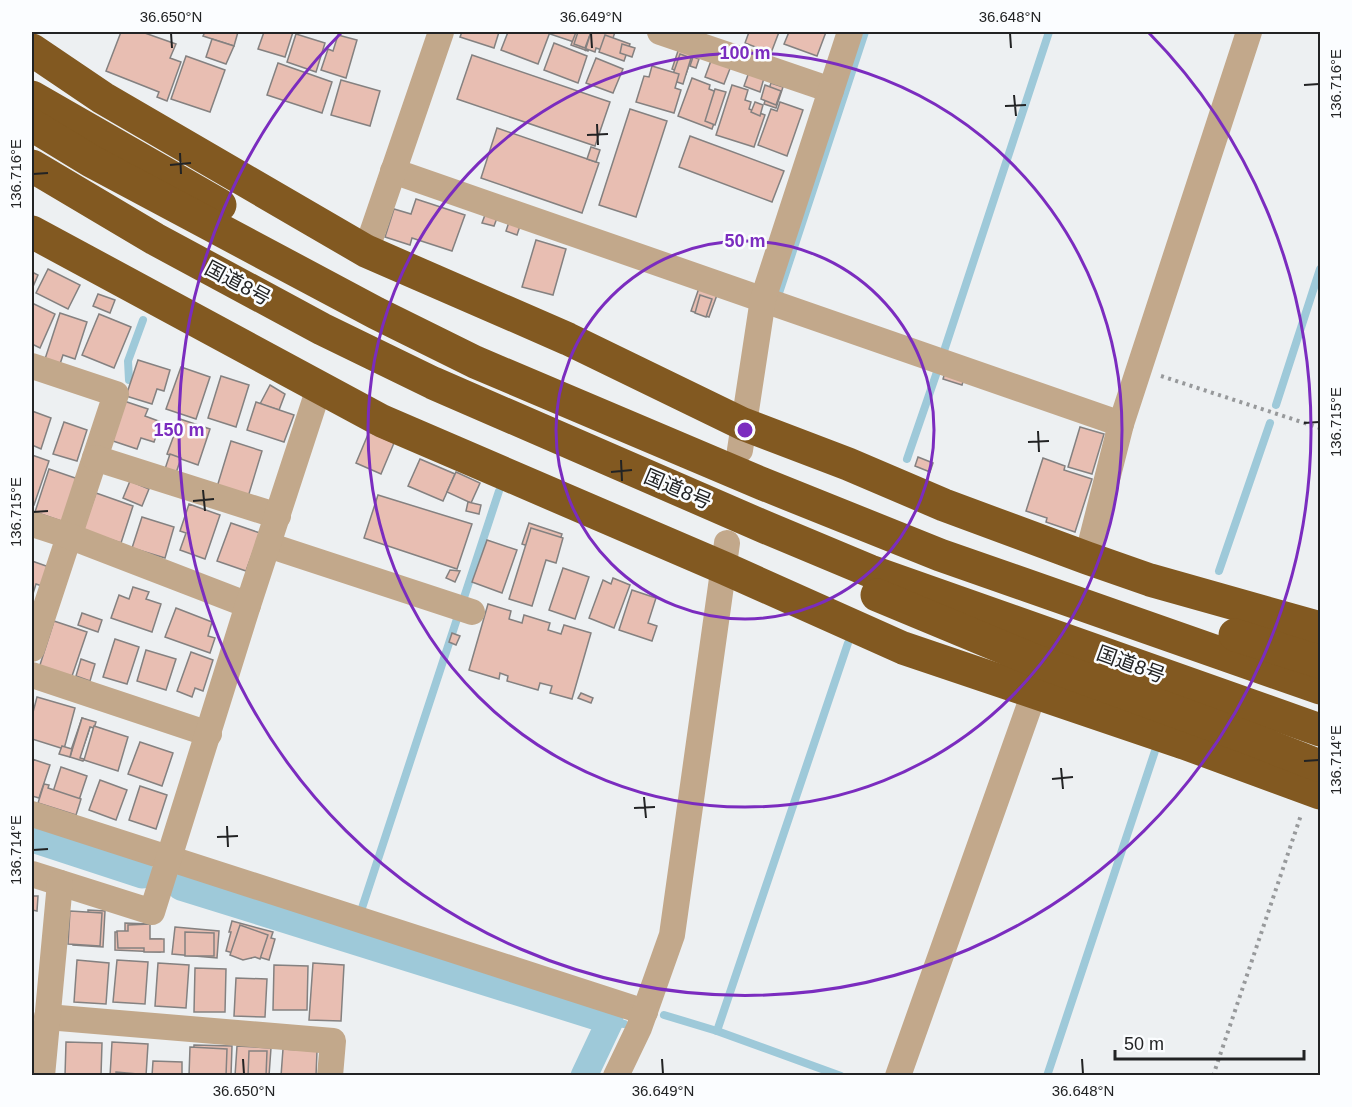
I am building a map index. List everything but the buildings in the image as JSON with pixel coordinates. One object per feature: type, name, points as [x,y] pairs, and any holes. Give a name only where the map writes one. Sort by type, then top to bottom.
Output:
[{"type":"highway","points":[[32,50],[103,98],[366,251],[568,339],[742,437],[848,464],[944,505],[1150,580],[1320,628]]},
{"type":"highway","points":[[32,97],[346,278],[376,313]]},
{"type":"highway","name":"国道8号","points":[[32,125],[91,161],[376,313],[475,362],[763,484],[940,555],[1320,688]]},
{"type":"highway","name":"国道8号","points":[[32,166],[155,239],[322,329],[433,383],[870,570],[1320,730]]},
{"type":"highway","points":[[32,191],[118,238],[155,239]]},
{"type":"highway","points":[[32,232],[382,421],[726,555],[903,648],[1184,742],[1317,782]]},
{"type":"highway","points":[[726,510],[750,543],[1031,659],[1251,739],[1317,782]]},
{"type":"highway","points":[[940,555],[969,550],[1320,662]]},
{"type":"street","points":[[32,38],[34,32]]},
{"type":"street","points":[[366,251],[441,32]]},
{"type":"street","points":[[660,32],[831,90]]},
{"type":"street","points":[[742,437],[763,299],[850,32]]},
{"type":"street","points":[[1087,558],[1121,424],[1250,32]]},
{"type":"street","points":[[393,171],[1121,424]]},
{"type":"street","points":[[32,366],[116,394],[32,649]]},
{"type":"street","points":[[32,874],[152,912],[319,388]]},
{"type":"street","points":[[95,458],[278,516]]},
{"type":"street","points":[[32,524],[248,605]]},
{"type":"street","points":[[268,545],[461,608]]},
{"type":"street","points":[[616,1076],[645,1012],[672,935],[726,555]]},
{"type":"street","points":[[32,675],[209,734]]},
{"type":"street","points":[[898,1076],[1034,693]]},
{"type":"street","points":[[32,814],[645,1012]]},
{"type":"street","points":[[42,1076],[60,883]]},
{"type":"street","points":[[47,1017],[333,1041],[330,1076]]},
{"type":"path","points":[[1139,369],[1320,428]]},
{"type":"path","points":[[1213,1076],[1317,782]]},
{"type":"waterway","points":[[779,293],[865,32]]},
{"type":"waterway","points":[[943,354],[1049,32]]},
{"type":"waterway","points":[[1276,405],[1320,269]]},
{"type":"waterway","points":[[129,380],[128,361],[143,320]]},
{"type":"waterway","points":[[907,459],[939,366]]},
{"type":"waterway","points":[[1219,571],[1270,423]]},
{"type":"waterway","points":[[361,911],[499,491]]},
{"type":"waterway","points":[[717,1031],[848,643]]},
{"type":"waterway","points":[[1047,1076],[1155,751]]},
{"type":"waterway","points":[[32,839],[142,875]]},
{"type":"waterway","points":[[181,887],[610,1021],[584,1076]]},
{"type":"waterway","points":[[351,940],[354,932]]},
{"type":"waterway","points":[[664,1015],[717,1031],[841,1076]]},
{"type":"waterway","points":[[610,1021],[624,1024]]}]
